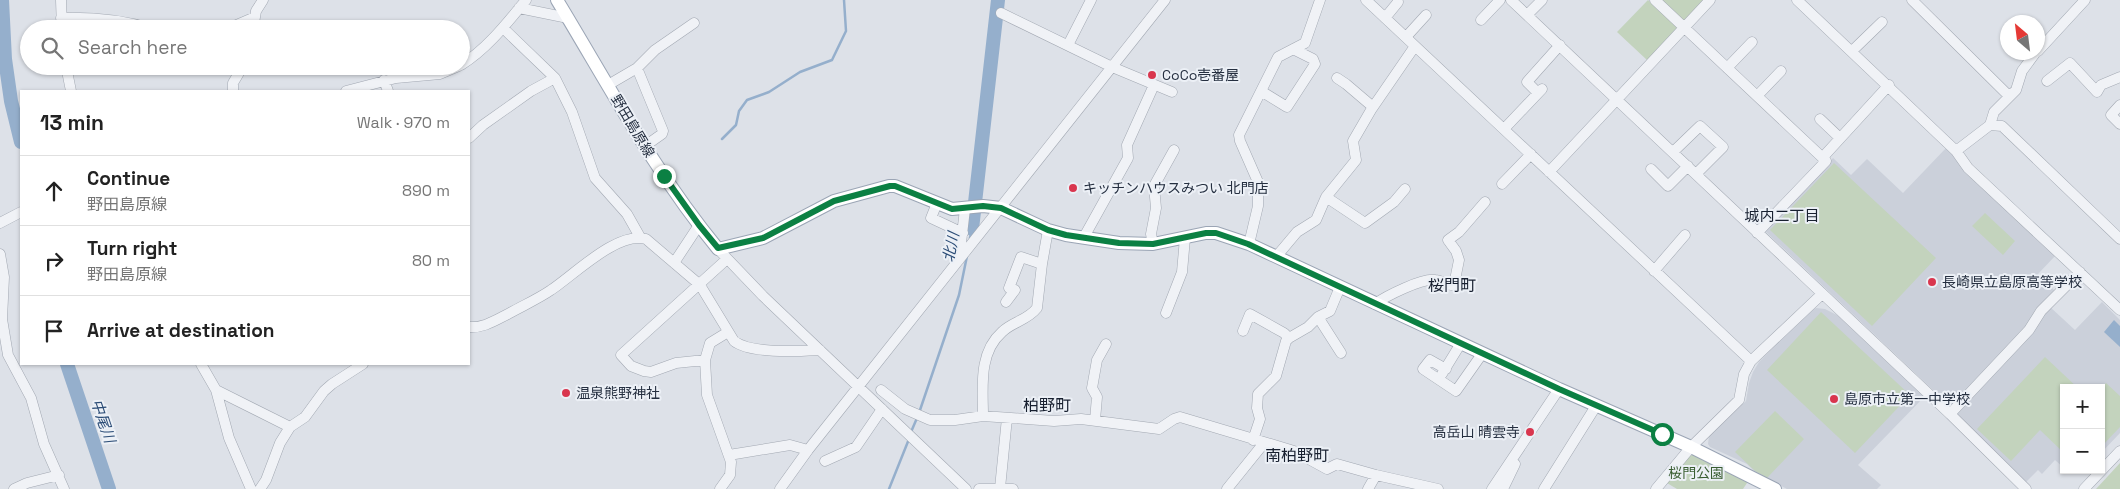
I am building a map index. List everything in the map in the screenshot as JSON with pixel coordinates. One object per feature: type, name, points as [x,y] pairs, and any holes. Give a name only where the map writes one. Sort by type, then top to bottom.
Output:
[{"type":"main road","name":"野田島原線","points":[[558,0],[645,146],[699,225],[718,248]]},
{"type":"main road","points":[[718,248],[763,238],[827,204],[883,186],[895,186],[952,209],[1001,208],[1048,230],[1119,243],[1153,244],[1216,233],[1248,244],[1482,354],[1691,447],[1775,489]]},
{"type":"street","points":[[61,0],[61,20]]},
{"type":"street","points":[[254,20],[258,5],[263,0]]},
{"type":"street","points":[[1068,45],[1091,0]]},
{"type":"street","points":[[780,489],[808,450],[1165,0]]},
{"type":"street","points":[[1248,244],[1258,206],[1258,182],[1240,141],[1239,134],[1278,57],[1305,43],[1320,0]]},
{"type":"street","points":[[1366,0],[1751,361]]},
{"type":"street","points":[[1481,20],[1500,0]]},
{"type":"street","points":[[1511,0],[1950,414],[2026,489]]},
{"type":"street","points":[[1527,15],[1542,0]]},
{"type":"street","points":[[1655,0],[1826,160],[1757,233]]},
{"type":"street","points":[[1549,172],[1710,0]]},
{"type":"street","points":[[1797,0],[1889,85],[1956,151],[1968,168],[2120,310]]},
{"type":"street","points":[[1912,0],[2009,96]]},
{"type":"street","points":[[2045,43],[2085,0]]},
{"type":"street","points":[[1385,18],[1398,2]]},
{"type":"street","points":[[470,59],[503,28],[523,4],[568,18]]},
{"type":"street","points":[[1002,13],[1112,67],[1172,92]]},
{"type":"street","points":[[1406,38],[1426,15]]},
{"type":"street","points":[[71,20],[78,17],[110,20]]},
{"type":"street","points":[[247,20],[254,17]]},
{"type":"street","points":[[1852,51],[1882,22]]},
{"type":"street","points":[[608,85],[637,68],[655,50],[694,23]]},
{"type":"street","points":[[503,28],[555,78],[572,112],[595,178],[626,214],[640,237]]},
{"type":"street","points":[[1727,68],[1752,42]]},
{"type":"street","points":[[1276,257],[1297,232],[1316,220],[1326,197],[1356,160],[1353,141],[1373,107],[1415,46]]},
{"type":"street","points":[[1504,129],[1540,91],[1526,82],[1560,46]]},
{"type":"street","points":[[1261,92],[1286,107],[1315,64],[1313,59],[1293,49]]},
{"type":"street","points":[[1956,151],[1990,125],[1994,112],[2016,90],[2022,72],[2031,60]]},
{"type":"street","points":[[2047,81],[2070,63],[2097,92],[2102,85],[2120,77]]},
{"type":"street","points":[[637,68],[663,131],[662,134],[645,146]]},
{"type":"street","points":[[1757,96],[1782,70]]},
{"type":"street","points":[[68,75],[72,90]]},
{"type":"street","points":[[233,90],[238,75]]},
{"type":"street","points":[[349,90],[384,80],[431,75]]},
{"type":"street","points":[[470,137],[483,124],[531,91],[555,78]]},
{"type":"street","points":[[1337,78],[1373,107]]},
{"type":"street","points":[[384,80],[388,90]]},
{"type":"street","points":[[1084,237],[1128,158],[1126,145],[1154,85]]},
{"type":"street","points":[[1823,157],[1889,85]]},
{"type":"street","points":[[2120,105],[2111,115],[2120,124]]},
{"type":"street","points":[[1820,119],[1840,138]]},
{"type":"street","points":[[1990,125],[2002,126],[2120,239]]},
{"type":"street","points":[[1673,152],[1700,126],[1723,147],[1696,174]]},
{"type":"street","points":[[1153,244],[1151,234],[1156,208],[1154,186],[1174,150]]},
{"type":"street","points":[[1502,184],[1531,154]]},
{"type":"street","points":[[1651,169],[1668,186],[1688,166]]},
{"type":"street","points":[[1326,197],[1365,223],[1394,202],[1405,189]]},
{"type":"street","points":[[1375,304],[1389,294],[1433,280],[1450,286],[1454,285],[1459,260],[1448,240],[1459,232],[1485,202]]},
{"type":"street","points":[[937,203],[931,218],[963,233]]},
{"type":"street","points":[[960,260],[962,225],[971,208]]},
{"type":"street","points":[[0,223],[20,213]]},
{"type":"street","points":[[674,263],[699,225]]},
{"type":"street","points":[[983,416],[984,362],[1000,333],[1033,314],[1037,308],[1048,230]]},
{"type":"street","points":[[1654,271],[1685,235]]},
{"type":"street","points":[[470,327],[486,326],[551,291],[590,259],[612,247],[640,237],[646,239],[700,285],[728,332],[738,344],[752,348],[798,351],[820,350]]},
{"type":"street","points":[[1166,313],[1182,272],[1185,238]]},
{"type":"street","points":[[718,248],[726,259],[966,489]]},
{"type":"street","points":[[0,254],[4,277],[2,318],[8,355],[31,398],[44,444],[64,489]]},
{"type":"street","points":[[1006,302],[1015,290],[1009,288],[1021,257],[1042,264]]},
{"type":"street","points":[[705,360],[676,363],[652,372],[631,366],[621,355],[700,285],[726,259]]},
{"type":"street","points":[[1950,414],[2029,330],[2041,311],[2080,272]]},
{"type":"street","points":[[1253,440],[1260,419],[1257,408],[1258,394],[1276,376],[1285,344],[1289,338],[1308,327],[1318,317],[1332,308],[1340,287]]},
{"type":"street","points":[[1656,489],[1691,447],[1740,400],[1744,374],[1751,361],[1822,294]]},
{"type":"street","points":[[1243,331],[1250,314],[1284,333],[1289,338]]},
{"type":"street","points":[[1318,317],[1341,353]]},
{"type":"street","points":[[720,489],[730,475],[732,462],[716,425],[707,395],[705,360],[710,343],[728,332]]},
{"type":"street","points":[[1439,379],[1461,343]]},
{"type":"street","points":[[1095,420],[1097,397],[1092,388],[1097,360],[1106,344]]},
{"type":"street","points":[[1446,369],[1430,360],[1423,369],[1456,391],[1482,354]]},
{"type":"street","points":[[202,365],[216,390],[229,438],[251,489]]},
{"type":"street","points":[[260,489],[266,480],[280,443],[290,427],[305,417],[324,391],[360,365]]},
{"type":"street","points":[[216,390],[290,427]]},
{"type":"street","points":[[881,390],[908,410],[930,420],[955,420],[983,416],[1095,420],[1159,429],[1174,419],[1180,418],[1294,451],[1327,470],[1338,464],[1438,489]]},
{"type":"street","points":[[1492,489],[1562,390]]},
{"type":"street","points":[[1503,489],[1513,466],[1562,390]]},
{"type":"street","points":[[1544,489],[1596,406]]},
{"type":"street","points":[[825,461],[856,447],[882,410]]},
{"type":"street","points":[[899,426],[908,410]]},
{"type":"street","points":[[1000,488],[1007,418]]},
{"type":"street","points":[[1227,489],[1264,443]]},
{"type":"street","points":[[729,456],[790,445],[808,450]]},
{"type":"street","points":[[2084,489],[2120,451]]},
{"type":"street","points":[[14,489],[27,483],[59,475]]},
{"type":"street","points":[[1368,489],[1376,475]]},
{"type":"street","points":[[980,489],[1013,489]]},
{"type":"shaded area","name":"長崎県立島原高等学校","points":[[1947,147],[2056,255],[2038,274],[2054,290],[2037,308],[2028,326],[1951,407],[1765,231],[1833,158],[1851,175],[1867,159],[1903,193]]},
{"type":"shaded area","points":[[2102,302],[2120,320],[2120,433],[2105,449],[2105,384],[2060,384],[2060,464],[2055,460],[2042,474],[2038,470],[2025,483],[1956,413],[2049,306],[2075,330]]},
{"type":"shaded area","name":"島原市立第一中学校","points":[[1816,308],[1825,309],[1839,316],[1925,396],[1858,465],[1881,485],[1877,489],[1787,489],[1755,472],[1747,464],[1710,447],[1708,444],[1709,436],[1746,401],[1749,383],[1759,362],[1807,313]]},
{"type":"green space","points":[[1648,0],[1678,27],[1647,60],[1617,32]]},
{"type":"green space","points":[[1661,0],[1704,0],[1684,22]]},
{"type":"green space","points":[[1834,163],[1936,258],[1872,326],[1770,230]]},
{"type":"green space","points":[[1985,213],[2015,241],[2003,255],[1972,226]]},
{"type":"green space","points":[[1821,312],[1910,395],[1855,453],[1767,370]]},
{"type":"green space","points":[[2045,357],[2074,384],[2060,384],[2060,449],[2040,430],[2011,461],[1977,429]]},
{"type":"green space","points":[[2105,384],[2120,396],[2120,427],[2105,443],[2105,429]]},
{"type":"green space","points":[[1775,411],[1804,439],[1767,478],[1755,471],[1735,452]]},
{"type":"green space","name":"桜門公園","points":[[1697,455],[1749,480],[1743,489],[1677,489],[1667,483],[1686,458]]},
{"type":"green space","points":[[2120,463],[2120,489],[2096,489]]},
{"type":"water","points":[[2114,320],[2120,326],[2120,347],[2104,332]]},
{"type":"waterway","name":"中尾川","points":[[2,0],[5,59],[11,101],[20,138]]},
{"type":"waterway","points":[[722,139],[736,125],[739,111],[747,100],[769,92],[800,72],[832,60],[846,31],[844,0]]},
{"type":"waterway","name":"北川","points":[[972,229],[998,0]]},
{"type":"waterway","name":"中尾川","points":[[0,59],[5,59]]},
{"type":"waterway","name":"北川","points":[[970,238],[972,229]]},
{"type":"waterway","name":"北川","points":[[919,413],[959,295],[967,256]]},
{"type":"waterway","name":"中尾川","points":[[67,365],[109,489]]},
{"type":"waterway","name":"北川","points":[[911,432],[917,418]]},
{"type":"waterway","name":"北川","points":[[889,489],[909,439]]},
{"type":"place","name":"CoCo壱番屋","points":[[1152,75]]},
{"type":"place","name":"キッチンハウスみつい 北門店","points":[[1073,188]]},
{"type":"place","name":"長崎県立島原高等学校","points":[[1932,282]]},
{"type":"place","name":"温泉熊野神社","points":[[566,393]]},
{"type":"place","name":"島原市立第一中学校","points":[[1834,399]]},
{"type":"place","name":"高岳山 晴雲寺","points":[[1530,432]]},
{"type":"district","name":"城内二丁目","points":[[1782,216]]},
{"type":"district","name":"桜門町","points":[[1452,285]]},
{"type":"district","name":"柏野町","points":[[1047,405]]},
{"type":"district","name":"南柏野町","points":[[1297,455]]},
{"type":"route","points":[[664,176],[718,248],[774,234],[827,204],[883,186],[895,186],[952,209],[983,206],[1001,208],[1048,230],[1066,235],[1119,243],[1153,244],[1206,233],[1216,233],[1248,244],[1482,354],[1662,434]]}]
